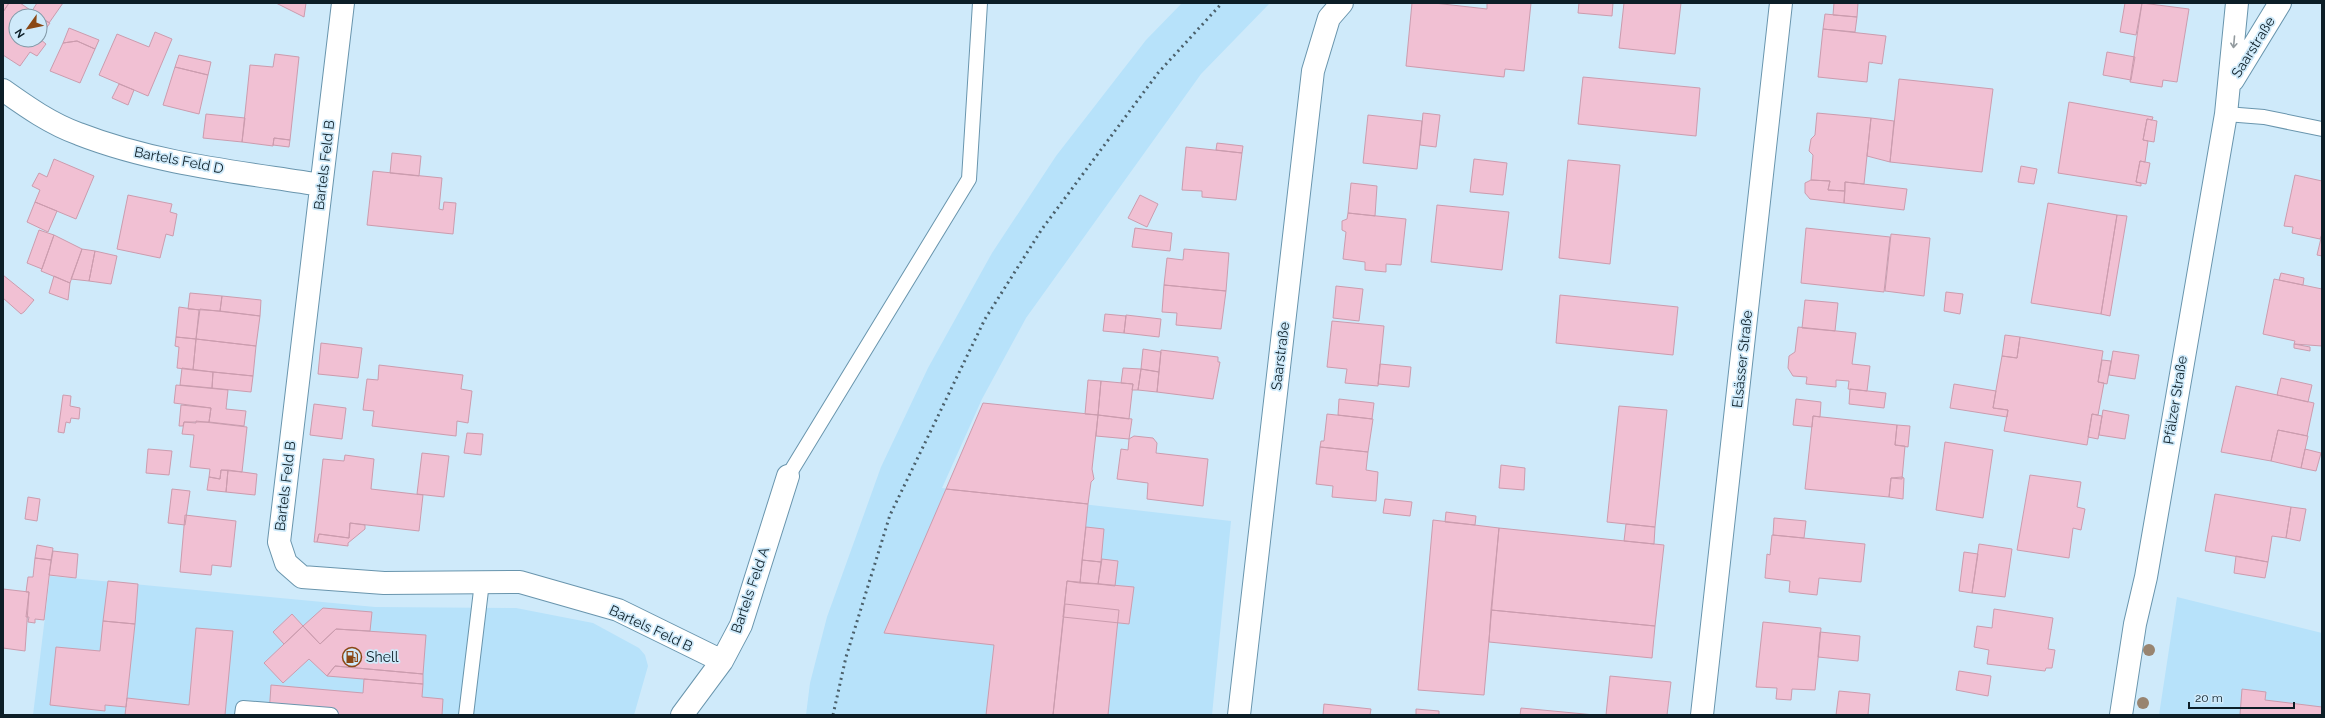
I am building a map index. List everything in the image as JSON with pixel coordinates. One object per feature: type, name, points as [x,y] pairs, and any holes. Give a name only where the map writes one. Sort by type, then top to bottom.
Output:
[{"type":"street","name":"Bartels Feld B","points":[[343,3],[279,542],[286,563],[302,577],[384,583],[520,582],[618,610],[722,661]]},
{"type":"street","name":"Saarstraße","points":[[1239,715],[1313,71],[1330,18],[1342,3]]},
{"type":"street","name":"Elsässer Straße","points":[[1702,715],[1781,3]]},
{"type":"street","name":"Saarstraße","points":[[2230,84],[2238,3]]},
{"type":"street","name":"Saarstraße","points":[[2230,84],[2280,3]]},
{"type":"street","name":"Pfälzer Straße","points":[[2121,715],[2135,624],[2146,577],[2230,84]]},
{"type":"street","name":"Bartels Feld D","points":[[3,90],[37,114],[78,134],[145,156],[321,185]]},
{"type":"street","name":"Bartels Feld A","points":[[682,715],[722,661],[741,625],[788,476]]},
{"type":"lane","points":[[788,476],[969,179],[980,3]]},
{"type":"lane","points":[[2226,114],[2264,117],[2322,129]]},
{"type":"lane","points":[[466,715],[482,582]]},
{"type":"lane","points":[[242,715],[243,708],[331,715]]},
{"type":"shaded area","points":[[1182,3],[1270,3],[1201,74],[1026,318],[982,399],[942,488],[1231,521],[1212,715],[806,715],[810,683],[827,617],[881,467],[928,368],[992,253],[1056,156],[1146,40]]},
{"type":"shaded area","points":[[50,576],[375,607],[516,608],[593,623],[639,648],[645,655],[648,666],[634,715],[33,715]]},
{"type":"shaded area","points":[[2177,597],[2322,633],[2322,715],[2159,715]]},
{"type":"building","points":[[3,3],[9,3],[3,12]]},
{"type":"building","points":[[9,3],[20,3],[27,8],[8,8],[8,48],[43,48],[37,56],[30,52],[20,66],[3,55],[3,12]]},
{"type":"building","points":[[37,3],[63,3],[49,23],[48,8],[34,8]]},
{"type":"building","points":[[276,3],[306,3],[304,17]]},
{"type":"building","points":[[1412,3],[1434,3],[1487,9],[1487,3],[1531,3],[1524,71],[1505,69],[1504,77],[1406,66]]},
{"type":"building","points":[[1579,3],[1613,3],[1612,16],[1578,13]]},
{"type":"building","points":[[1624,3],[1681,3],[1675,54],[1619,48]]},
{"type":"building","points":[[1834,3],[1858,3],[1857,17],[1833,15]]},
{"type":"building","points":[[2125,3],[2142,3],[2136,35],[2120,32]]},
{"type":"building","points":[[2142,3],[2189,9],[2177,82],[2163,80],[2162,87],[2130,82]]},
{"type":"building","points":[[1825,14],[1857,17],[1855,32],[1823,29]]},
{"type":"building","points":[[69,28],[99,40],[95,49],[77,41],[63,43]]},
{"type":"building","points":[[1823,29],[1886,36],[1882,64],[1869,62],[1867,82],[1818,77]]},
{"type":"building","points":[[155,32],[172,39],[148,96],[99,75],[117,34],[149,47]]},
{"type":"building","points":[[77,41],[95,49],[80,83],[50,71],[63,43]]},
{"type":"building","points":[[2107,52],[2135,57],[2131,80],[2103,75]]},
{"type":"building","points":[[275,54],[299,57],[290,140],[274,138],[273,146],[242,142],[250,65],[273,67]]},
{"type":"building","points":[[179,55],[211,62],[208,75],[175,67]]},
{"type":"building","points":[[175,67],[208,75],[199,114],[163,105]]},
{"type":"building","points":[[1583,77],[1700,88],[1696,136],[1578,124]]},
{"type":"building","points":[[1899,79],[1993,89],[1982,172],[1890,162]]},
{"type":"building","points":[[119,84],[134,90],[128,105],[112,98]]},
{"type":"building","points":[[2069,102],[2153,117],[2152,120],[2147,119],[2143,140],[2148,141],[2145,162],[2140,161],[2136,182],[2141,183],[2141,186],[2058,173]]},
{"type":"building","points":[[1423,113],[1440,115],[1436,147],[1420,145]]},
{"type":"building","points":[[1817,113],[1871,118],[1864,184],[1845,182],[1845,191],[1828,190],[1830,181],[1811,180],[1813,155],[1809,151],[1811,139],[1815,135]]},
{"type":"building","points":[[206,114],[245,118],[242,142],[203,138]]},
{"type":"building","points":[[1368,115],[1422,121],[1417,169],[1363,163]]},
{"type":"building","points":[[1871,118],[1894,121],[1890,162],[1867,156]]},
{"type":"building","points":[[2147,119],[2157,121],[2154,142],[2143,140]]},
{"type":"building","points":[[274,138],[290,140],[289,147],[273,145]]},
{"type":"building","points":[[1217,143],[1243,146],[1242,153],[1216,150]]},
{"type":"building","points":[[1186,147],[1242,153],[1236,200],[1202,197],[1202,191],[1182,190]]},
{"type":"building","points":[[392,153],[421,156],[419,176],[390,173]]},
{"type":"building","points":[[54,159],[94,176],[76,219],[35,202],[40,190],[32,186],[39,173],[47,177]]},
{"type":"building","points":[[1474,159],[1507,163],[1503,195],[1470,192]]},
{"type":"building","points":[[1568,160],[1620,165],[1610,264],[1559,258]]},
{"type":"building","points":[[2140,161],[2150,163],[2146,184],[2136,182]]},
{"type":"building","points":[[2021,166],[2037,169],[2034,184],[2018,182]]},
{"type":"building","points":[[373,171],[442,178],[439,209],[443,210],[444,202],[456,203],[453,234],[367,225]]},
{"type":"building","points":[[2295,175],[2322,181],[2322,234],[2320,239],[2292,233],[2293,227],[2284,226]]},
{"type":"building","points":[[1811,180],[1830,181],[1828,190],[1845,191],[1844,203],[1810,199],[1805,193],[1805,183]]},
{"type":"building","points":[[1845,182],[1907,189],[1904,210],[1844,203]]},
{"type":"building","points":[[1351,183],[1377,186],[1375,216],[1348,213]]},
{"type":"building","points":[[128,195],[172,204],[170,212],[177,214],[173,236],[166,234],[160,258],[117,249]]},
{"type":"building","points":[[1140,195],[1158,204],[1147,227],[1128,218]]},
{"type":"building","points":[[35,202],[57,211],[48,232],[27,222]]},
{"type":"building","points":[[2048,203],[2117,215],[2101,314],[2031,303]]},
{"type":"building","points":[[1437,205],[1509,212],[1502,270],[1431,262]]},
{"type":"building","points":[[1348,213],[1406,219],[1401,265],[1386,264],[1386,272],[1365,270],[1365,262],[1343,259],[1346,232],[1342,230],[1342,221],[1347,219]]},
{"type":"building","points":[[2117,215],[2127,216],[2110,316],[2101,314]]},
{"type":"building","points":[[1135,228],[1172,233],[1170,251],[1132,247]]},
{"type":"building","points":[[1806,228],[1890,237],[1884,292],[1801,283]]},
{"type":"building","points":[[39,230],[54,235],[42,269],[27,263]]},
{"type":"building","points":[[1891,234],[1930,238],[1924,296],[1885,291]]},
{"type":"building","points":[[2322,234],[2322,256],[2317,255]]},
{"type":"building","points":[[54,235],[82,249],[70,283],[41,271]]},
{"type":"building","points":[[82,249],[95,251],[89,281],[71,279]]},
{"type":"building","points":[[1184,249],[1229,253],[1226,291],[1164,285],[1167,258],[1183,260]]},
{"type":"building","points":[[95,251],[117,256],[111,284],[89,281]]},
{"type":"building","points":[[2281,273],[2304,278],[2303,285],[2279,280]]},
{"type":"building","points":[[3,275],[34,300],[21,314],[3,298]]},
{"type":"building","points":[[54,276],[70,283],[68,300],[49,293]]},
{"type":"building","points":[[2274,279],[2322,289],[2322,346],[2294,344],[2295,341],[2263,334]]},
{"type":"building","points":[[1164,285],[1226,291],[1221,329],[1176,325],[1177,313],[1162,312]]},
{"type":"building","points":[[1336,286],[1363,289],[1359,321],[1333,318]]},
{"type":"building","points":[[1946,292],[1963,294],[1960,314],[1944,311]]},
{"type":"building","points":[[190,293],[222,296],[220,311],[188,309]]},
{"type":"building","points":[[1560,295],[1678,307],[1673,355],[1556,343]]},
{"type":"building","points":[[222,296],[261,300],[260,316],[220,311]]},
{"type":"building","points":[[1805,300],[1838,303],[1835,331],[1802,328]]},
{"type":"building","points":[[179,307],[199,310],[196,339],[176,337]]},
{"type":"building","points":[[200,309],[260,316],[256,346],[196,339]]},
{"type":"building","points":[[1105,314],[1126,316],[1124,333],[1103,331]]},
{"type":"building","points":[[1126,315],[1161,319],[1159,337],[1124,333]]},
{"type":"building","points":[[1332,321],[1384,326],[1378,386],[1345,383],[1347,369],[1327,367]]},
{"type":"building","points":[[1798,327],[1856,333],[1852,364],[1870,366],[1867,391],[1848,389],[1849,381],[1836,380],[1836,387],[1806,384],[1807,377],[1793,376],[1788,368],[1789,356],[1795,352]]},
{"type":"building","points":[[2005,335],[2020,337],[2017,358],[2002,356]]},
{"type":"building","points":[[176,337],[196,339],[193,370],[177,368],[179,347],[175,346]]},
{"type":"building","points":[[2020,337],[2103,351],[2098,382],[2104,383],[2098,415],[2092,414],[2087,445],[2004,431],[2008,410],[1993,408],[1996,390],[2002,356],[2017,358]]},
{"type":"building","points":[[196,339],[256,346],[253,376],[193,370]]},
{"type":"building","points":[[321,343],[362,348],[358,378],[318,374]]},
{"type":"building","points":[[2294,344],[2310,347],[2310,351],[2294,348]]},
{"type":"building","points":[[1143,349],[1161,352],[1159,372],[1141,369]]},
{"type":"building","points":[[1161,350],[1218,357],[1218,362],[1220,362],[1213,399],[1157,392]]},
{"type":"building","points":[[2113,351],[2139,355],[2135,379],[2109,375]]},
{"type":"building","points":[[2102,360],[2111,361],[2107,384],[2098,382]]},
{"type":"building","points":[[1380,364],[1411,367],[1409,387],[1378,384]]},
{"type":"building","points":[[379,365],[463,375],[461,389],[472,391],[468,423],[457,421],[456,436],[372,426],[374,411],[363,410],[367,379],[378,380]]},
{"type":"building","points":[[182,368],[213,372],[212,388],[180,385]]},
{"type":"building","points":[[1123,368],[1141,369],[1138,390],[1132,390],[1133,384],[1121,383]]},
{"type":"building","points":[[1141,369],[1159,372],[1157,392],[1138,390]]},
{"type":"building","points":[[213,372],[253,376],[251,392],[212,388]]},
{"type":"building","points":[[2281,378],[2312,385],[2308,402],[2277,395]]},
{"type":"building","points":[[1088,380],[1101,381],[1098,415],[1085,414]]},
{"type":"building","points":[[1101,381],[1133,384],[1129,419],[1098,415]]},
{"type":"building","points":[[1954,384],[1996,391],[1993,408],[2008,410],[2007,417],[1950,408]]},
{"type":"building","points":[[176,385],[228,390],[226,409],[246,411],[244,426],[209,422],[211,408],[174,403]]},
{"type":"building","points":[[2236,386],[2314,403],[2307,436],[2278,430],[2271,461],[2221,452]]},
{"type":"building","points":[[1850,389],[1886,393],[1884,408],[1849,404]]},
{"type":"building","points":[[63,395],[71,396],[70,406],[80,408],[79,419],[71,418],[70,423],[66,422],[64,433],[58,432]]},
{"type":"building","points":[[1339,399],[1374,403],[1372,419],[1338,415]]},
{"type":"building","points":[[1796,399],[1821,402],[1820,417],[1813,416],[1812,427],[1793,425]]},
{"type":"building","points":[[983,403],[1098,415],[1092,469],[1094,479],[1091,482],[1088,504],[946,489]]},
{"type":"building","points":[[314,404],[346,408],[342,439],[310,435]]},
{"type":"building","points":[[181,405],[211,408],[209,422],[184,422],[183,426],[179,426]]},
{"type":"building","points":[[1619,406],[1667,410],[1655,527],[1607,522]]},
{"type":"building","points":[[2103,410],[2129,415],[2125,439],[2099,435]]},
{"type":"building","points":[[1327,414],[1373,419],[1368,452],[1320,447],[1321,441],[1324,441]]},
{"type":"building","points":[[2092,414],[2102,416],[2098,439],[2088,437]]},
{"type":"building","points":[[1098,415],[1132,419],[1129,439],[1096,436]]},
{"type":"building","points":[[1813,416],[1897,425],[1895,445],[1905,446],[1902,479],[1891,478],[1889,497],[1805,489]]},
{"type":"building","points":[[196,421],[247,427],[242,472],[221,470],[220,479],[209,477],[210,469],[190,467],[194,435],[182,434],[184,422],[196,423]]},
{"type":"building","points":[[1897,425],[1910,426],[1908,447],[1895,445]]},
{"type":"building","points":[[2278,430],[2308,436],[2301,468],[2271,461]]},
{"type":"building","points":[[467,433],[483,434],[481,455],[464,453]]},
{"type":"building","points":[[1134,436],[1153,438],[1157,443],[1156,453],[1208,459],[1203,506],[1147,499],[1148,483],[1117,479],[1121,449],[1128,450],[1129,439]]},
{"type":"building","points":[[1945,442],[1993,450],[1983,518],[1936,510]]},
{"type":"building","points":[[1320,447],[1368,452],[1366,470],[1378,472],[1376,501],[1332,497],[1333,486],[1316,484]]},
{"type":"building","points":[[148,449],[172,451],[169,475],[146,473]]},
{"type":"building","points":[[2305,449],[2321,453],[2316,471],[2301,468]]},
{"type":"building","points":[[422,453],[449,456],[444,497],[417,494]]},
{"type":"building","points":[[345,455],[374,459],[371,489],[423,495],[419,531],[350,523],[349,538],[319,534],[317,542],[314,542],[323,459],[344,461]]},
{"type":"building","points":[[1501,465],[1525,468],[1524,490],[1499,488]]},
{"type":"building","points":[[221,470],[228,470],[226,492],[207,490],[209,477],[220,479]]},
{"type":"building","points":[[228,470],[257,474],[255,495],[226,492]]},
{"type":"building","points":[[2030,475],[2081,482],[2077,507],[2085,509],[2081,530],[2073,528],[2069,558],[2017,550]]},
{"type":"building","points":[[1891,478],[1904,478],[1903,499],[1889,497]]},
{"type":"building","points":[[172,489],[190,491],[185,525],[168,523]]},
{"type":"building","points":[[946,489],[1088,504],[1080,583],[1067,581],[1053,715],[986,715],[994,645],[884,633]]},
{"type":"building","points":[[2215,494],[2291,507],[2286,538],[2272,536],[2268,562],[2205,551]]},
{"type":"building","points":[[28,497],[40,499],[37,521],[25,519]]},
{"type":"building","points":[[1385,499],[1412,502],[1410,516],[1383,513]]},
{"type":"building","points":[[2291,507],[2306,509],[2300,541],[2286,538]]},
{"type":"building","points":[[1446,512],[1476,516],[1475,525],[1445,522]]},
{"type":"building","points":[[185,515],[236,521],[231,567],[212,565],[211,575],[180,572]]},
{"type":"building","points":[[1774,518],[1806,521],[1804,538],[1773,535]]},
{"type":"building","points":[[1433,520],[1499,528],[1484,695],[1418,690]]},
{"type":"building","points":[[350,523],[365,525],[365,529],[348,543],[348,546],[317,542],[319,534],[349,538]]},
{"type":"building","points":[[1626,524],[1655,527],[1654,544],[1624,541]]},
{"type":"building","points":[[1086,527],[1104,529],[1101,562],[1082,560]]},
{"type":"building","points":[[1499,528],[1664,545],[1655,626],[1491,610]]},
{"type":"building","points":[[1772,535],[1865,544],[1861,582],[1819,578],[1817,595],[1789,592],[1790,581],[1765,578],[1767,554],[1770,555]]},
{"type":"building","points":[[1979,544],[2012,549],[2005,597],[1972,593]]},
{"type":"building","points":[[37,545],[53,548],[51,560],[35,558]]},
{"type":"building","points":[[53,551],[78,554],[76,578],[49,575]]},
{"type":"building","points":[[1964,552],[1978,554],[1972,593],[1959,591]]},
{"type":"building","points":[[2236,556],[2268,562],[2265,578],[2234,573]]},
{"type":"building","points":[[35,558],[51,560],[44,620],[35,619],[35,623],[28,622],[29,617],[26,617],[29,592],[26,592],[28,577],[33,577]]},
{"type":"building","points":[[1102,559],[1118,561],[1115,586],[1098,584]]},
{"type":"building","points":[[1082,560],[1101,562],[1098,584],[1080,583]]},
{"type":"building","points":[[108,581],[138,584],[135,624],[103,621]]},
{"type":"building","points":[[1067,581],[1134,587],[1129,624],[1063,617]]},
{"type":"building","points":[[3,589],[29,592],[25,651],[3,648]]},
{"type":"building","points":[[1065,604],[1119,610],[1108,715],[1053,715]]},
{"type":"building","points":[[323,608],[372,612],[370,631],[336,629],[320,644],[303,626]]},
{"type":"building","points":[[1994,609],[2053,618],[2048,649],[2055,650],[2052,668],[2046,668],[2045,671],[1987,664],[1989,650],[1974,647],[1977,626],[1992,628]]},
{"type":"building","points":[[1491,610],[1655,626],[1652,658],[1489,642]]},
{"type":"building","points":[[292,614],[303,626],[284,644],[273,632]]},
{"type":"building","points":[[103,621],[135,624],[126,707],[105,705],[105,711],[50,705],[56,647],[100,651]]},
{"type":"building","points":[[1763,622],[1821,628],[1815,690],[1792,689],[1791,700],[1776,699],[1777,688],[1756,687]]},
{"type":"building","points":[[303,626],[320,644],[336,629],[426,635],[423,674],[335,666],[327,676],[309,659],[283,683],[264,663]]},
{"type":"building","points":[[196,628],[233,631],[225,715],[125,715],[127,698],[189,705]]},
{"type":"building","points":[[1820,632],[1860,636],[1858,661],[1818,657]]},
{"type":"building","points":[[335,666],[423,674],[423,684],[327,676]]},
{"type":"building","points":[[1959,671],[1991,676],[1988,696],[1956,690]]},
{"type":"building","points":[[1610,676],[1671,682],[1667,715],[1606,715]]},
{"type":"building","points":[[364,679],[423,684],[422,697],[443,699],[442,715],[269,715],[271,685],[363,693]]},
{"type":"building","points":[[2242,689],[2266,692],[2265,700],[2322,707],[2322,715],[2240,715]]},
{"type":"building","points":[[1839,691],[1870,694],[1868,715],[1836,715]]},
{"type":"building","points":[[1324,704],[1371,709],[1370,715],[1323,715]]},
{"type":"building","points":[[1521,708],[1595,715],[1520,715]]},
{"type":"building","points":[[1416,709],[1439,711],[1439,715],[1416,715]]},
{"type":"railway","points":[[833,715],[846,657],[890,515],[985,319],[1042,229],[1158,73],[1222,3]]},
{"type":"place","name":"Shell","points":[[352,657]]}]
